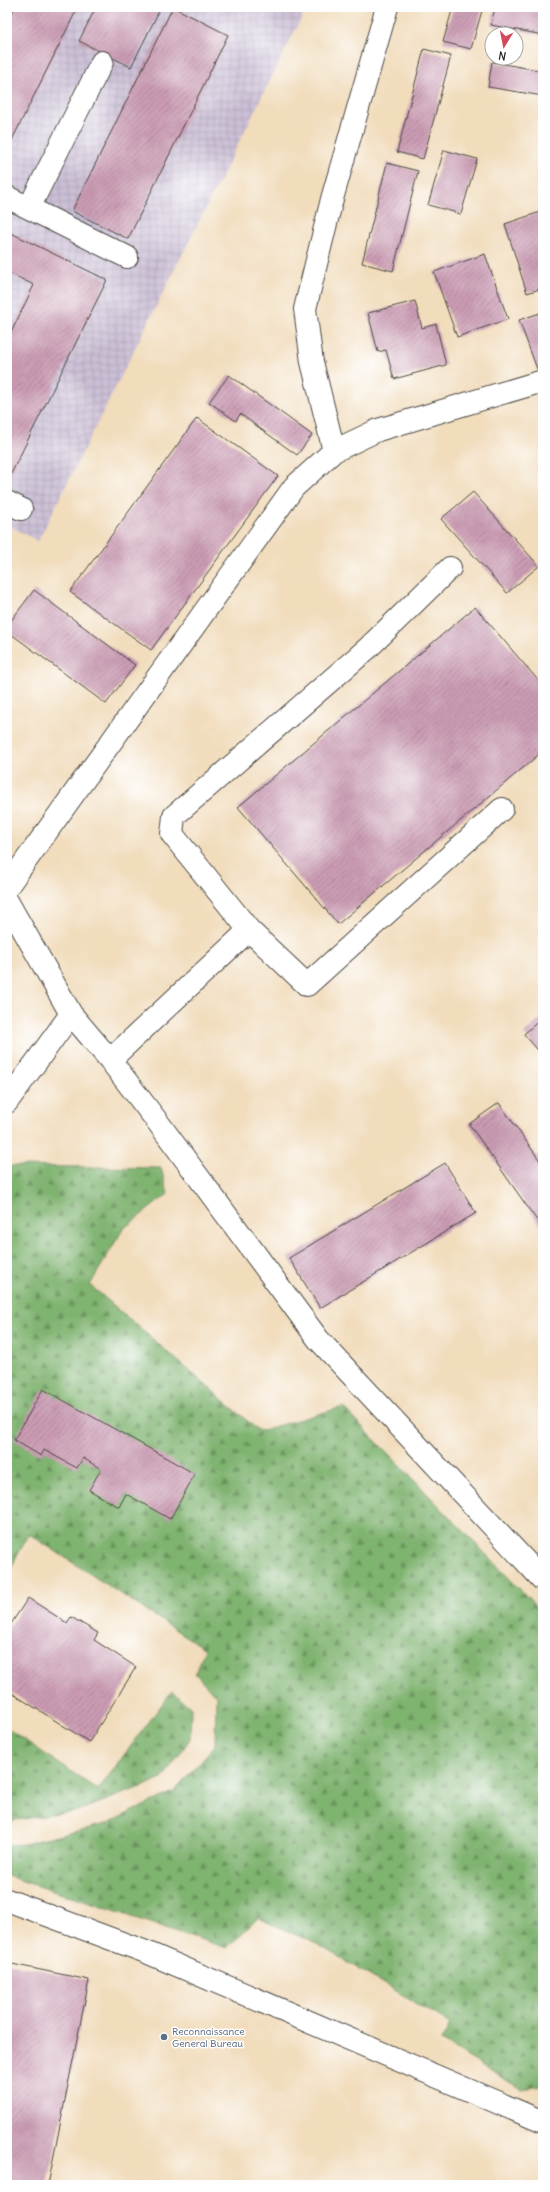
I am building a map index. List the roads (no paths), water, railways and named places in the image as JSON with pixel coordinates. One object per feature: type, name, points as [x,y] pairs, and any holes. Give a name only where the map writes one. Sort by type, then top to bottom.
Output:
[{"type":"street","points":[[334,451],[312,362],[305,309],[332,199],[387,7]]},
{"type":"street","points":[[29,208],[102,62]]},
{"type":"street","points":[[7,197],[127,257]]},
{"type":"street","points":[[7,886],[294,487],[334,451],[378,430],[543,381]]},
{"type":"street","points":[[450,568],[368,648],[174,816],[172,834],[249,930],[306,986],[502,809]]},
{"type":"street","points":[[7,901],[71,1014],[110,1060],[158,1121],[318,1340],[543,1580]]},
{"type":"street","points":[[110,1060],[249,930]]},
{"type":"street","points":[[7,1102],[71,1014]]},
{"type":"street","points":[[7,1900],[146,1952],[543,2122]]},
{"type":"place","name":"Reconnaissance General Bureau","points":[[164,2037]]}]
